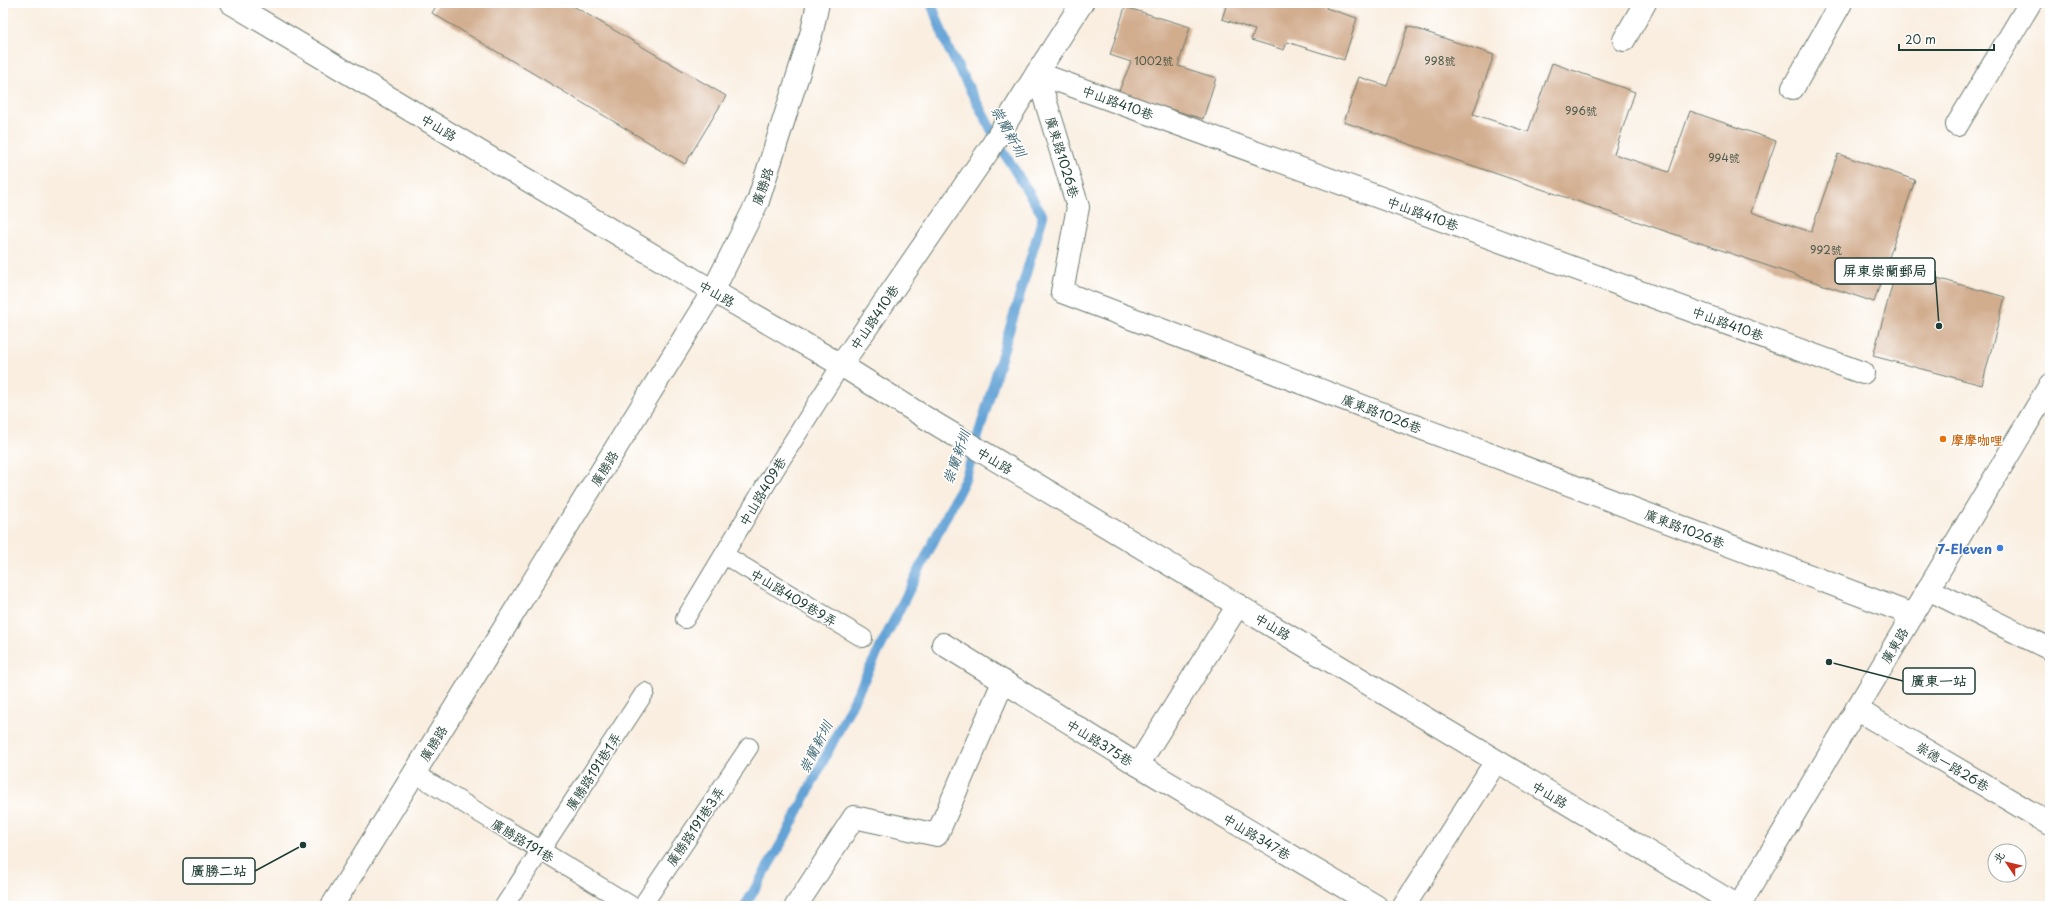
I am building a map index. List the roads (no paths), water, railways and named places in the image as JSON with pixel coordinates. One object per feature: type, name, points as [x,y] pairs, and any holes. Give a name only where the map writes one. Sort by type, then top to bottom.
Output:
[{"type":"street","name":"中山路","points":[[231,3],[713,291],[841,365],[994,459],[1738,906]]},
{"type":"street","name":"廣勝路","points":[[332,906],[713,291],[758,201],[812,31],[818,3]]},
{"type":"street","points":[[1037,73],[1082,3]]},
{"type":"street","points":[[1624,40],[1645,3]]},
{"type":"street","points":[[1792,88],[1841,3]]},
{"type":"street","points":[[1957,125],[2030,3]]},
{"type":"street","name":"中山路410巷","points":[[841,365],[989,150],[1037,73],[1863,373]]},
{"type":"street","name":"廣東路1026巷","points":[[1037,73],[1078,207],[1062,292],[1913,615]]},
{"type":"street","name":"廣東路","points":[[1738,906],[2050,385]]},
{"type":"street","points":[[1928,589],[2050,649]]},
{"type":"street","name":"中山路375巷","points":[[943,644],[1138,765],[1238,605]]},
{"type":"street","points":[[797,906],[854,817],[937,835],[1003,682]]},
{"type":"street","name":"崇德一路26巷","points":[[1856,709],[2050,824]]},
{"type":"street","points":[[1404,906],[1496,761]]},
{"type":"street","name":"中山路347巷","points":[[1138,765],[1376,906]]},
{"type":"lane","name":"中山路409巷","points":[[685,619],[841,365]]},
{"type":"lane","name":"中山路409巷9弄","points":[[724,555],[863,638]]},
{"type":"lane","name":"廣勝路191巷1弄","points":[[504,906],[645,692]]},
{"type":"lane","name":"廣勝路191巷3弄","points":[[642,906],[749,747]]},
{"type":"lane","name":"廣勝路191巷","points":[[414,773],[632,906]]},
{"type":"waterway","name":"崇蘭新圳","points":[[745,906],[785,837],[966,477],[1043,216],[1001,148],[948,48],[931,3]]},
{"type":"place","name":"屏東崇蘭郵局","points":[[1939,326]]},
{"type":"place","name":"摩摩咖哩","points":[[1943,439]]},
{"type":"place","name":"7-Eleven","points":[[2000,548]]},
{"type":"place","name":"廣東一站","points":[[1829,662]]},
{"type":"place","name":"廣勝二站","points":[[303,845]]}]
